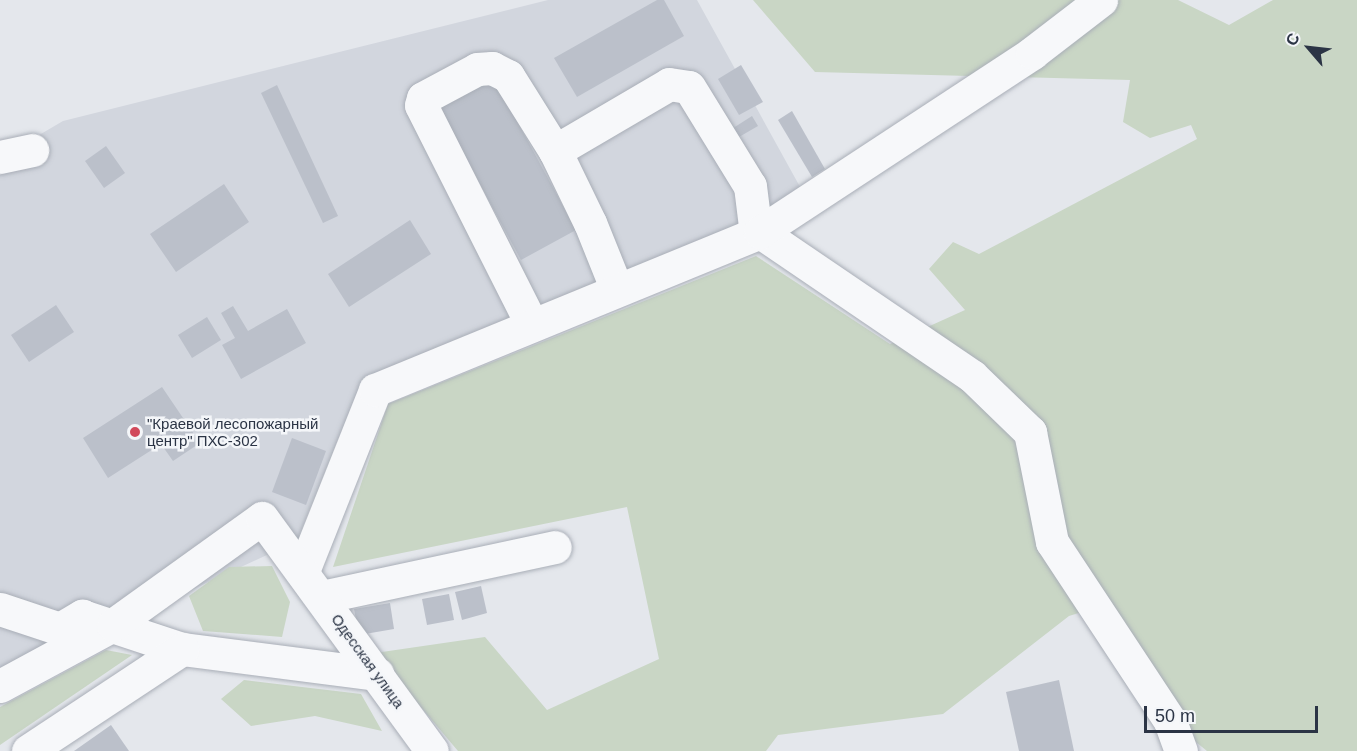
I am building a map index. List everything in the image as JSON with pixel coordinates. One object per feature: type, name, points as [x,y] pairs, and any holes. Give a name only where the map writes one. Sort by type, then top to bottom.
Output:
[{"type":"street","points":[[303,571],[375,390],[758,233],[1032,53],[1101,0]]},
{"type":"street","points":[[532,325],[421,105],[423,98],[477,69],[492,68],[507,76],[555,151],[591,223],[617,290]]},
{"type":"street","points":[[555,151],[669,84],[689,87],[750,186],[758,233],[972,376],[1030,432],[1052,542],[1170,722],[1181,751]]},
{"type":"street","points":[[0,157],[32,150]]},
{"type":"street","name":"Одесская улица","points":[[113,625],[262,519],[303,571],[432,751]]},
{"type":"street","points":[[322,597],[555,547]]},
{"type":"street","points":[[0,609],[60,629],[82,616],[182,649],[377,674]]},
{"type":"street","points":[[0,686],[113,625]]},
{"type":"street","points":[[44,747],[182,649]]},
{"type":"shaded area","points":[[548,0],[697,0],[815,214],[362,380],[297,541],[0,679],[0,158],[63,121]]},
{"type":"green space","points":[[753,0],[1178,0],[1229,25],[1273,0],[1357,0],[1357,751],[1207,751],[1170,721],[1095,608],[1069,616],[943,714],[778,735],[766,751],[458,751],[375,653],[485,637],[547,710],[659,659],[627,507],[333,567],[388,404],[756,256],[890,344],[965,310],[929,269],[953,242],[979,254],[1197,139],[1191,125],[1150,138],[1123,122],[1130,80],[815,72]]},
{"type":"green space","points":[[272,566],[290,602],[282,637],[203,631],[189,596],[229,567]]},
{"type":"green space","points":[[106,650],[132,655],[0,745],[0,707]]},
{"type":"green space","points":[[244,680],[361,694],[382,731],[315,716],[251,726],[221,699]]},
{"type":"building","points":[[657,0],[664,0],[684,36],[577,97],[554,58]]},
{"type":"building","points":[[741,65],[763,102],[739,115],[718,79]]},
{"type":"building","points":[[491,73],[576,230],[521,260],[436,103]]},
{"type":"building","points":[[277,85],[338,216],[323,223],[261,93]]},
{"type":"building","points":[[792,111],[825,169],[812,177],[778,120]]},
{"type":"building","points":[[752,116],[758,126],[732,141],[727,132]]},
{"type":"building","points":[[106,146],[125,173],[104,188],[85,161]]},
{"type":"building","points":[[224,184],[249,222],[176,272],[150,234]]},
{"type":"building","points":[[410,220],[431,254],[349,307],[328,274]]},
{"type":"building","points":[[56,305],[74,332],[29,362],[11,335]]},
{"type":"building","points":[[233,306],[248,331],[287,309],[306,343],[241,379],[222,345],[235,338],[221,313]]},
{"type":"building","points":[[207,317],[221,340],[192,358],[178,335]]},
{"type":"building","name":"\"Краевой лесопожарный центр\" ПХС-302","points":[[162,387],[200,443],[173,461],[161,444],[108,478],[83,438]]},
{"type":"building","points":[[292,438],[326,451],[306,505],[272,492]]},
{"type":"building","points":[[481,586],[487,613],[462,620],[455,592]]},
{"type":"building","points":[[449,594],[454,620],[427,625],[422,599]]},
{"type":"building","points":[[390,603],[394,629],[359,635],[354,609]]},
{"type":"building","points":[[1059,680],[1074,751],[1019,751],[1006,692]]},
{"type":"building","points":[[111,725],[129,751],[74,751]]},
{"type":"place","name":"\"Краевой лесопожарный центр\" ПХС-302","points":[[135,432]]}]
